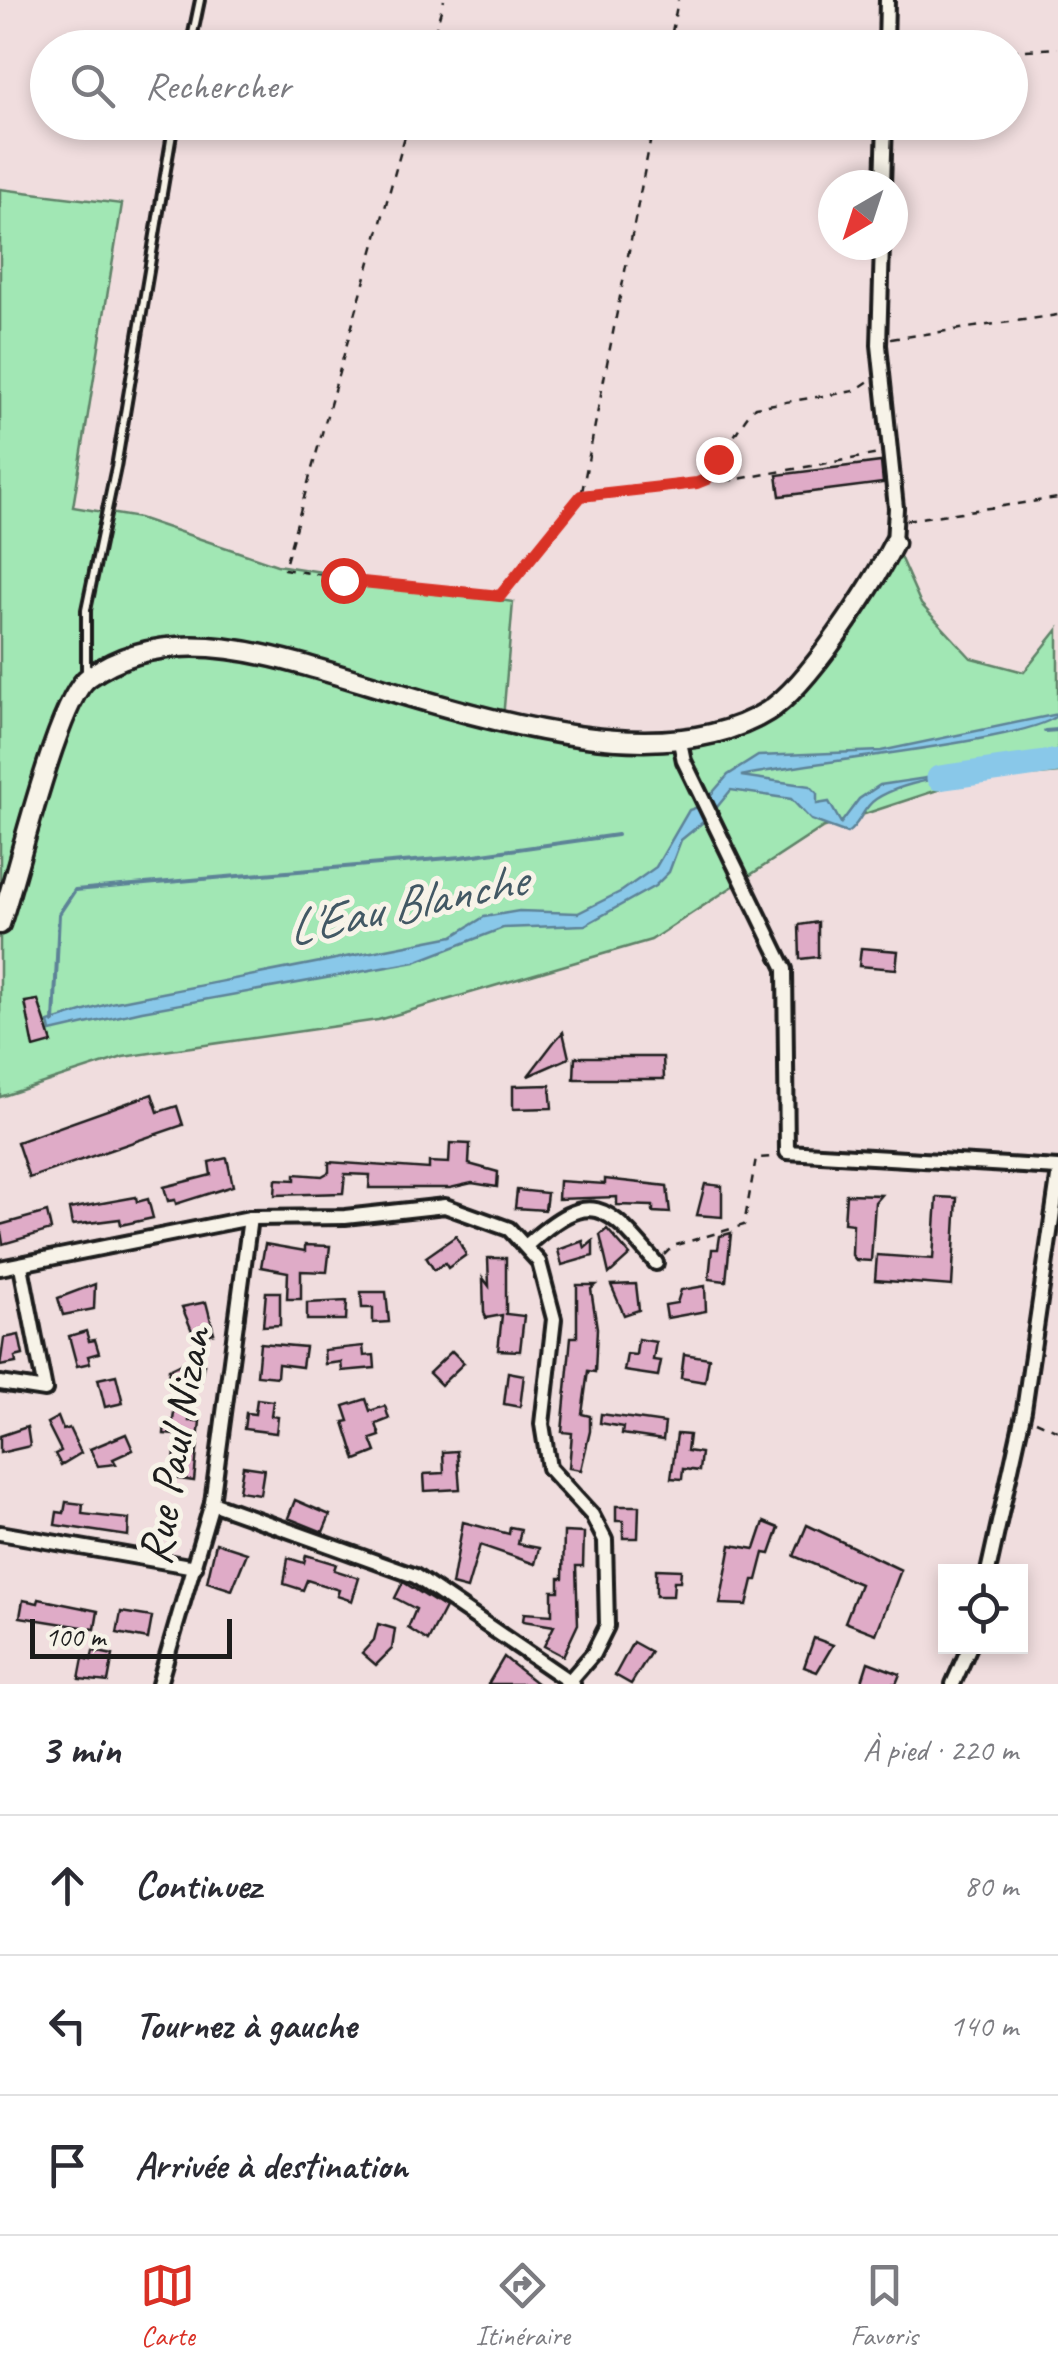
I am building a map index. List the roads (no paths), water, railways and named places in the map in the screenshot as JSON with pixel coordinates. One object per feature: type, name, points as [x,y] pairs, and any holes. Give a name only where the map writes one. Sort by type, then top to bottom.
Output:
[{"type":"street","points":[[886,30],[887,0]]},
{"type":"street","points":[[883,170],[884,140]]},
{"type":"street","points":[[0,924],[64,720],[86,678],[184,643],[262,654],[503,720],[609,742],[680,742],[740,724],[771,709],[822,654],[876,579],[894,542],[882,370],[882,260]]},
{"type":"street","points":[[680,742],[684,761],[785,969],[787,1152],[1058,1168]]},
{"type":"street","points":[[990,1564],[1024,1410],[1058,1178]]},
{"type":"street","points":[[0,1268],[250,1218],[345,1217],[445,1206],[490,1219],[528,1246],[548,1285],[554,1320],[542,1446],[549,1468],[592,1515],[605,1540],[607,1626],[570,1683],[415,1576],[212,1503]]},
{"type":"street","points":[[528,1246],[557,1218],[587,1207],[616,1217],[656,1263]]},
{"type":"street","name":"Rue Paul Nizan","points":[[159,1684],[212,1503],[226,1373],[250,1218]]},
{"type":"street","points":[[0,1382],[46,1390],[22,1266]]},
{"type":"street","points":[[0,1533],[195,1566]]},
{"type":"street","points":[[954,1684],[967,1654]]},
{"type":"lane","points":[[194,30],[200,0]]},
{"type":"lane","points":[[86,678],[86,610],[116,466],[171,140]]},
{"type":"water","points":[[1058,714],[1042,724],[964,742],[741,776],[810,786],[817,793],[817,804],[829,802],[841,823],[859,799],[880,785],[1058,758],[1058,765],[964,774],[893,790],[871,803],[847,833],[811,820],[791,799],[731,790],[708,818],[681,840],[669,872],[655,886],[585,925],[503,928],[415,962],[142,1011],[51,1032],[49,1022],[111,1003],[453,936],[484,917],[519,911],[578,913],[622,891],[656,867],[689,810],[701,806],[728,775],[758,756],[881,751]]},
{"type":"waterway","name":"L'Eau Blanche","points":[[1045,731],[1058,730]]},
{"type":"waterway","name":"L'Eau Blanche","points":[[939,778],[1058,761]]},
{"type":"waterway","name":"L'Eau Blanche","points":[[54,1022],[59,914],[75,890],[461,857],[617,835]]}]
